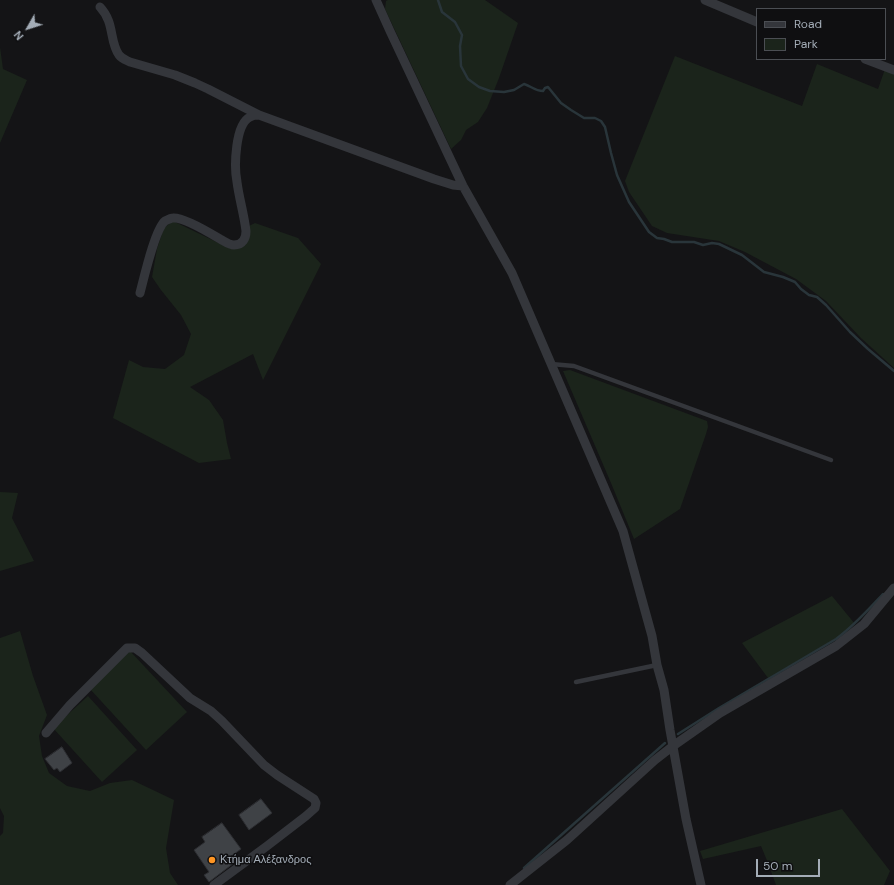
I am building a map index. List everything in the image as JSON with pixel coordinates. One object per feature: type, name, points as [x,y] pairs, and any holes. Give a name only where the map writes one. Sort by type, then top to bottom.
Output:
[{"type":"street","points":[[376,0],[463,186],[512,273],[623,531],[652,636],[657,665],[664,690],[686,819],[701,885]]},
{"type":"street","points":[[705,0],[756,22]]},
{"type":"street","points":[[100,7],[105,12],[108,19],[116,49],[124,59],[195,83],[259,115],[415,172],[453,185],[463,186]]},
{"type":"street","points":[[868,60],[894,70]]},
{"type":"street","points":[[140,293],[155,238],[165,220],[172,218],[178,219],[195,225],[233,245],[240,244],[246,238],[236,180],[237,151],[241,130],[246,120],[251,116],[259,115]]},
{"type":"street","points":[[510,885],[567,840],[655,760],[673,746],[720,713],[836,646],[864,624],[894,588]]},
{"type":"street","points":[[46,734],[70,705],[127,648],[135,648],[190,698],[211,711],[264,765],[314,799],[316,803],[315,808],[306,816],[214,885]]},
{"type":"lane","points":[[551,364],[574,366],[831,460]]},
{"type":"lane","points":[[576,682],[657,665]]},
{"type":"green space","points":[[485,0],[518,23],[487,108],[478,122],[466,130],[461,140],[451,149],[385,9],[386,1]]},
{"type":"green space","points":[[0,47],[3,69],[27,80],[0,143]]},
{"type":"green space","points":[[675,56],[802,106],[817,64],[878,89],[885,69],[894,73],[894,368],[861,338],[826,301],[796,279],[745,252],[719,241],[667,233],[652,226],[629,192],[625,181]]},
{"type":"green space","points":[[173,221],[231,249],[238,249],[249,226],[255,223],[298,238],[321,264],[263,380],[253,354],[190,387],[209,400],[223,420],[231,459],[199,463],[113,418],[129,360],[143,367],[165,369],[184,355],[191,334],[181,315],[152,277],[157,249],[164,228]]},
{"type":"green space","points":[[570,370],[707,421],[708,427],[706,434],[680,509],[634,539],[563,371]]},
{"type":"green space","points":[[0,492],[18,493],[12,518],[34,561],[0,571]]},
{"type":"green space","points":[[832,596],[855,624],[840,636],[768,678],[742,643]]},
{"type":"green space","points":[[20,631],[33,676],[47,715],[39,736],[42,756],[49,773],[67,786],[90,791],[110,783],[132,780],[174,800],[166,848],[170,873],[178,885],[0,885],[0,836],[3,833],[4,816],[0,808],[0,638]]},
{"type":"green space","points":[[130,651],[187,712],[146,750],[90,689]]},
{"type":"green space","points":[[88,696],[137,750],[102,782],[53,728]]},
{"type":"green space","points":[[842,809],[890,871],[884,885],[776,885],[761,846],[703,859],[700,851]]},
{"type":"building","points":[[62,747],[72,763],[60,772],[57,768],[54,770],[45,759]]},
{"type":"building","points":[[261,799],[272,813],[249,830],[239,815]]},
{"type":"building","points":[[222,823],[241,849],[230,857],[234,863],[209,882],[204,875],[209,872],[194,850],[205,842],[202,837]]},
{"type":"waterway","points":[[438,0],[442,12],[455,22],[462,35],[460,46],[461,66],[468,79],[479,87],[490,91],[504,92],[514,90],[524,84],[540,91],[543,91],[548,87],[561,103],[571,110],[584,118],[595,118],[601,121],[605,127],[617,175],[629,202],[649,232],[657,238],[672,242],[694,242],[703,245],[712,243],[719,244],[742,255],[764,272],[795,282],[809,295],[817,297],[826,305],[850,332],[894,371]]},
{"type":"waterway","points":[[678,734],[836,639],[855,623],[883,594]]},
{"type":"waterway","points":[[524,868],[665,743]]},
{"type":"place","name":"Κτήμα Αλέξανδρος","points":[[212,860]]}]
